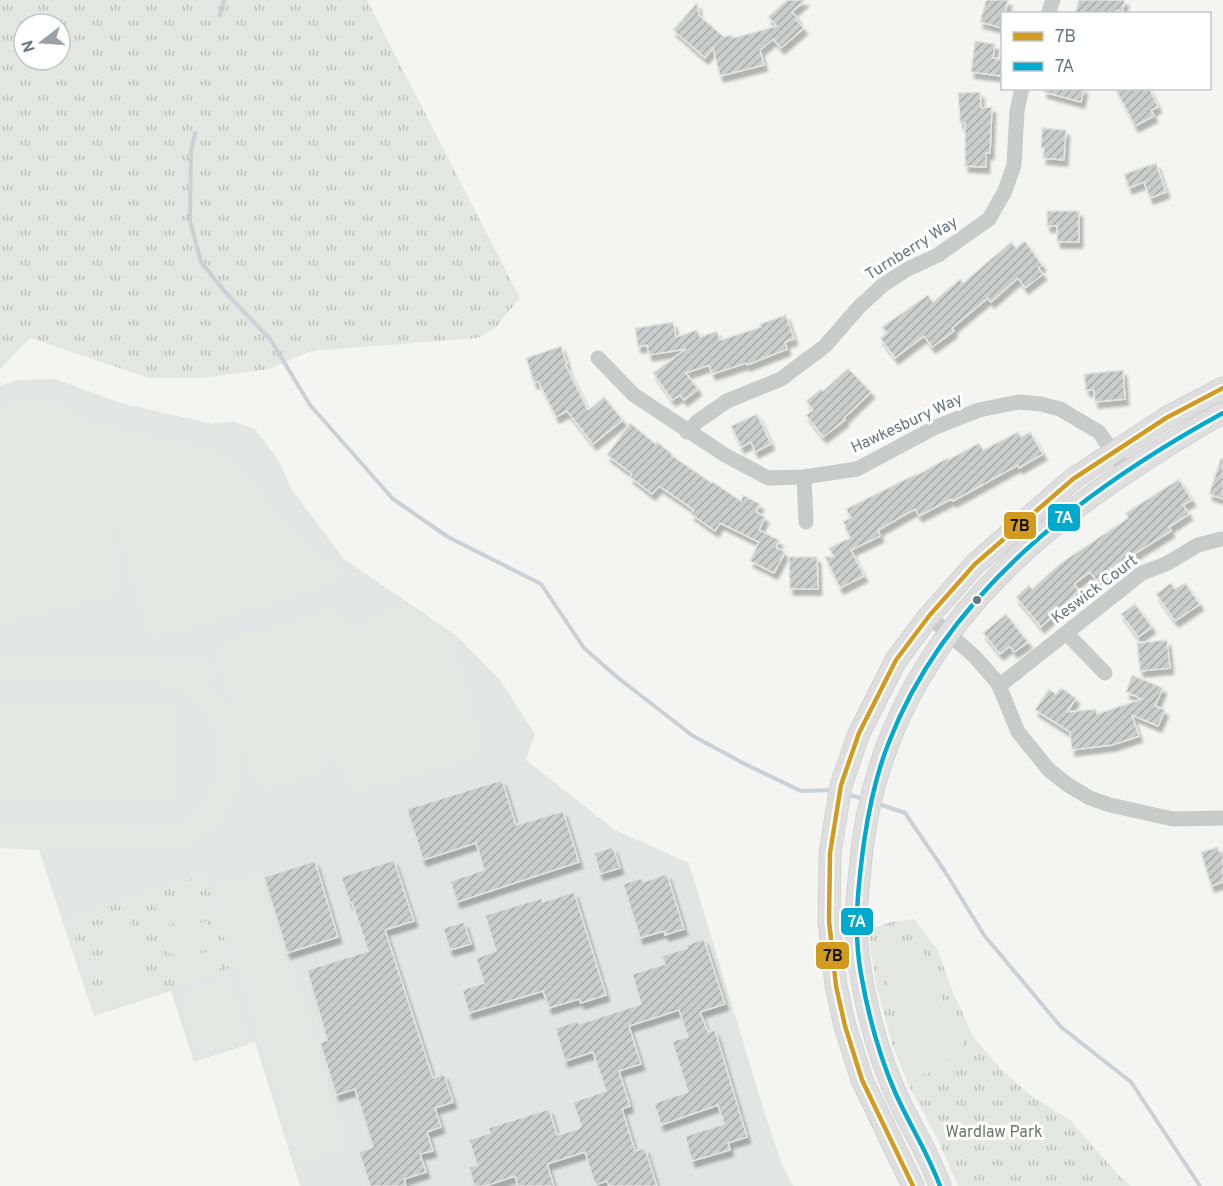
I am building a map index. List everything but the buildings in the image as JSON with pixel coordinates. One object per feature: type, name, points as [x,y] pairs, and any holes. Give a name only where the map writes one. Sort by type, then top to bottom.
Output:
[{"type":"main road","points":[[913,1186],[862,1080],[845,1026],[836,986],[829,921],[830,853],[841,785],[859,733],[896,660],[929,616],[975,564],[1073,479],[1166,417],[1223,388]]},
{"type":"main road","points":[[940,1186],[932,1162],[903,1110],[887,1072],[876,1038],[860,966],[856,909],[864,825],[884,751],[906,700],[948,634],[976,598],[1007,567],[1082,502],[1126,471],[1223,413]]},
{"type":"street","name":"Turnberry Way","points":[[687,432],[698,421],[727,401],[781,378],[825,346],[859,307],[883,285],[906,270],[938,255],[988,219],[1005,191],[1014,165],[1017,111],[1022,90]]},
{"type":"street","name":"Hawkesbury Way","points":[[598,358],[634,394],[687,432],[768,478],[804,477],[857,469],[936,427],[980,410],[1018,402],[1041,404],[1060,409],[1099,432],[1126,471]]},
{"type":"street","points":[[804,477],[806,522]]},
{"type":"street","name":"Keswick Court","points":[[999,686],[1142,573],[1166,564],[1198,545],[1221,539]]},
{"type":"street","points":[[929,616],[975,657],[999,686],[1023,738],[1049,770],[1068,785],[1090,798],[1110,805],[1173,819],[1223,818]]},
{"type":"street","points":[[1067,634],[1105,673]]},
{"type":"shaded area","points":[[55,379],[121,403],[212,424],[232,421],[255,429],[279,461],[292,490],[344,559],[457,636],[500,680],[535,734],[526,760],[615,830],[689,863],[765,1114],[781,1162],[793,1186],[300,1186],[255,1042],[194,1062],[171,991],[94,1016],[39,850],[0,848],[0,386],[16,380]]},
{"type":"green space","points":[[0,0],[367,0],[520,298],[495,328],[478,338],[310,351],[269,369],[201,378],[149,378],[30,338],[0,369]]},
{"type":"green space","points":[[29,403],[59,405],[76,414],[91,426],[120,430],[212,451],[234,461],[278,519],[317,556],[341,571],[330,584],[156,636],[147,629],[93,438],[122,583],[116,593],[0,623],[0,408]]},
{"type":"green space","points":[[406,604],[448,634],[480,736],[472,757],[357,790],[345,778],[336,749],[321,770],[264,788],[256,784],[217,653],[226,642],[287,625],[332,609],[356,630],[357,634],[374,620]]},
{"type":"green space","points":[[0,657],[213,662],[210,682],[206,683],[227,708],[235,725],[239,743],[238,780],[233,797],[224,814],[212,828],[196,839],[162,848],[0,843],[0,824],[150,829],[178,825],[193,817],[210,798],[220,773],[221,754],[217,732],[210,717],[184,691],[151,680],[0,676]]},
{"type":"green space","points":[[0,704],[177,708],[175,801],[0,797]]},
{"type":"green space","points":[[261,873],[270,901],[222,916],[214,887]]},
{"type":"green space","points":[[204,875],[233,967],[99,1010],[69,918]]},
{"type":"green space","points":[[199,893],[205,913],[161,927],[155,907]]},
{"type":"green space","points":[[271,903],[280,932],[233,947],[224,918]]},
{"type":"green space","points":[[128,916],[134,936],[90,950],[84,930]]},
{"type":"green space","name":"Wardlaw Park","points":[[914,919],[937,949],[955,997],[974,1038],[1003,1071],[1029,1094],[1071,1121],[1119,1176],[1131,1186],[958,1186],[938,1140],[910,1088],[893,1047],[876,985],[868,930],[891,922]]},
{"type":"green space","points":[[207,921],[214,941],[170,955],[163,935]]},
{"type":"green space","points":[[281,933],[289,962],[242,976],[233,948]]},
{"type":"green space","points":[[911,940],[918,941],[922,948],[938,990],[964,1043],[955,1054],[929,1073],[918,1076],[904,1067],[900,1056],[895,1036],[898,1010],[877,959],[886,948]]},
{"type":"green space","points":[[137,944],[143,963],[99,977],[93,958]]},
{"type":"green space","points":[[216,949],[222,968],[178,982],[171,963]]},
{"type":"green space","points":[[290,964],[299,993],[251,1007],[243,979]]},
{"type":"green space","points":[[145,970],[151,990],[107,1004],[101,984]]},
{"type":"green space","points":[[228,979],[237,1008],[190,1023],[181,994]]},
{"type":"green space","points":[[300,995],[309,1023],[261,1038],[253,1009]]},
{"type":"green space","points":[[238,1010],[247,1039],[199,1053],[191,1025]]},
{"type":"green space","points":[[309,1025],[318,1053],[271,1068],[262,1040]]},
{"type":"green space","points":[[318,1055],[327,1084],[280,1098],[271,1070]]},
{"type":"green space","points":[[327,1086],[336,1114],[289,1129],[280,1100]]},
{"type":"green space","points":[[337,1116],[346,1145],[299,1160],[290,1131]]},
{"type":"waterway","points":[[220,15],[224,0]]},
{"type":"waterway","points":[[195,133],[191,151],[190,221],[201,262],[225,292],[270,339],[310,405],[393,499],[448,537],[541,584],[584,648],[617,677],[693,736],[801,791],[835,790]]},
{"type":"waterway","points":[[847,794],[863,799]]},
{"type":"waterway","points":[[876,803],[905,813],[984,935],[1061,1027],[1131,1082],[1200,1186]]},
{"type":"transit line","name":"7B","points":[[913,1186],[862,1080],[845,1026],[836,986],[829,921],[830,853],[841,785],[859,733],[896,660],[929,616],[975,564],[1073,479],[1166,418],[1223,388]]},
{"type":"transit line","name":"7A","points":[[940,1186],[884,1064],[861,974],[857,941],[858,892],[866,829],[884,754],[914,688],[946,638],[984,592],[1026,549],[1121,475],[1223,413]]}]
